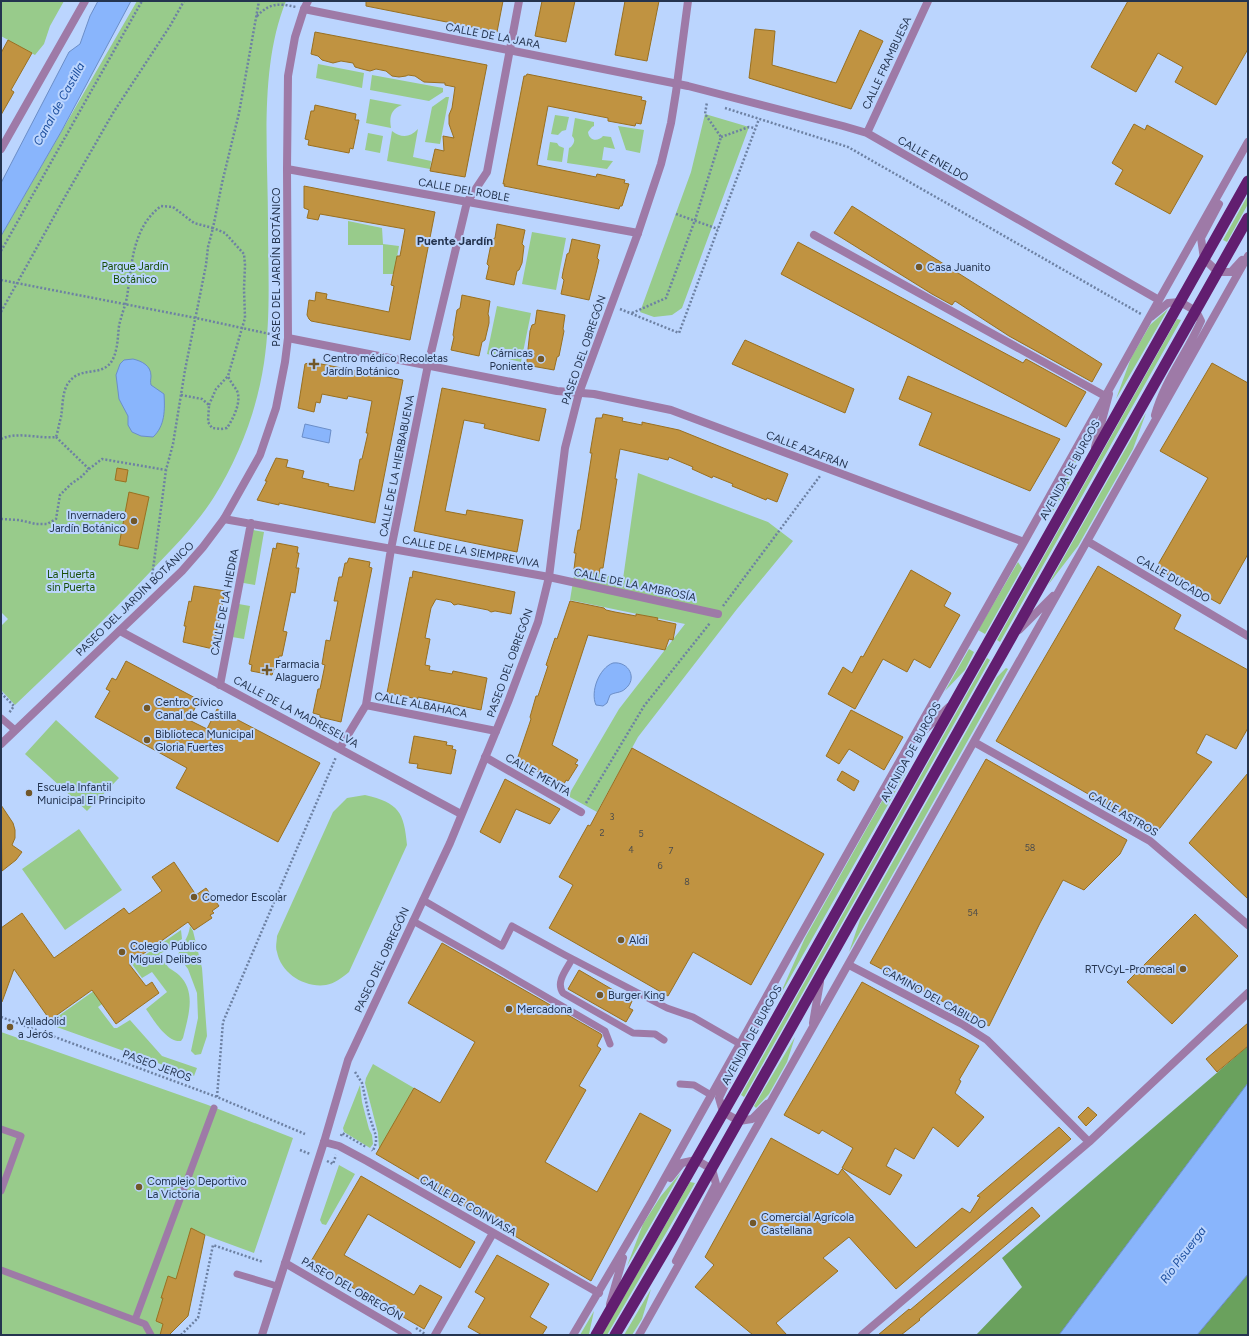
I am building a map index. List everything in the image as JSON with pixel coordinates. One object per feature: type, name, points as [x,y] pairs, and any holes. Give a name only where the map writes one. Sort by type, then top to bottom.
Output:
[{"type":"highway","name":"AVENIDA DE BURGOS","points":[[596,1335],[1248,182]]},
{"type":"highway","points":[[615,1335],[712,1169],[1248,218]]},
{"type":"street","points":[[1,149],[85,1]]},
{"type":"street","name":"PASEO DEL JARDÍN BOTÁNICO","points":[[1,744],[182,571],[203,548],[224,519],[260,455],[276,408],[288,338],[288,76],[295,37],[308,1]]},
{"type":"street","name":"CALLE DE LA HIERBABUENA","points":[[340,748],[366,705],[391,549],[428,365],[467,202],[487,172],[519,1]]},
{"type":"street","name":"PASEO DEL OBREGÓN","points":[[264,1334],[277,1286],[324,1142],[348,1060],[450,842],[496,731],[538,622],[549,577],[565,448],[579,393],[610,305],[638,233],[661,164],[671,123],[678,84],[688,1]]},
{"type":"street","name":"CALLE FRAMBUESA","points":[[867,133],[928,1]]},
{"type":"street","name":"CALLE DE LA JARA","points":[[304,9],[678,84]]},
{"type":"street","name":"CALLE ENELDO","points":[[678,84],[867,133],[1159,300]]},
{"type":"street","points":[[1247,144],[1201,238],[1204,260],[1218,272],[1231,272],[1248,255]]},
{"type":"street","name":"AVENIDA DE BURGOS","points":[[573,1335],[627,1245],[712,1095],[1247,144]]},
{"type":"street","name":"CALLE DEL ROBLE","points":[[287,169],[638,233]]},
{"type":"street","points":[[814,235],[1105,396]]},
{"type":"street","points":[[640,1335],[1248,255]]},
{"type":"street","points":[[1149,318],[1168,303],[1180,302],[1196,310],[1201,321],[1195,335],[1159,400],[1152,424]]},
{"type":"street","name":"CALLE AZAFRÁN","points":[[288,338],[557,391],[594,394],[671,410],[1024,542]]},
{"type":"street","points":[[1092,457],[1113,382]]},
{"type":"street","name":"CALLE DE LA SIEMPREVIVA","points":[[224,519],[549,577]]},
{"type":"street","name":"CALLE DE LA HIEDRA","points":[[220,685],[251,523]]},
{"type":"street","name":"CALLE DUCADO","points":[[1087,541],[1248,636]]},
{"type":"street","name":"CALLE DE LA AMBROSÍA","points":[[549,577],[718,614]]},
{"type":"street","points":[[1010,639],[1060,589]]},
{"type":"street","name":"CALLE DE LA MADRESELVA","points":[[120,631],[461,814]]},
{"type":"street","points":[[909,744],[954,702]]},
{"type":"street","name":"CALLE ALBAHACA","points":[[366,705],[496,731]]},
{"type":"street","name":"CALLE ASTROS","points":[[974,742],[1150,841],[1248,925]]},
{"type":"street","name":"CALLE MENTA","points":[[485,757],[580,812]]},
{"type":"street","points":[[773,1098],[752,1119],[739,1121],[723,1112],[719,1098],[749,1041],[793,949]]},
{"type":"street","name":"CAMINO DEL CABILDO","points":[[849,965],[962,1024],[987,1040],[1089,1142]]},
{"type":"street","points":[[812,1030],[821,975]]},
{"type":"street","points":[[862,1335],[1089,1142],[1248,992]]},
{"type":"street","name":"CALLE DE COINVASA","points":[[324,1142],[339,1146],[599,1293]]},
{"type":"street","points":[[652,1201],[682,1163],[696,1160],[712,1169],[716,1184],[682,1248],[655,1308]]},
{"type":"street","points":[[435,1335],[493,1233]]},
{"type":"street","points":[[606,1318],[627,1245]]},
{"type":"street","name":"PASEO DEL OBREGÓN","points":[[285,1263],[408,1335]]},
{"type":"lane","points":[[2,719],[15,730]]},
{"type":"lane","points":[[423,900],[502,946],[512,926],[667,1008],[693,1017],[740,1044]]},
{"type":"lane","points":[[413,921],[605,1032],[610,1044]]},
{"type":"lane","points":[[572,959],[560,983],[560,989],[563,993],[633,1033],[655,1034],[664,1040]]},
{"type":"lane","points":[[680,1084],[694,1085],[712,1095]]},
{"type":"lane","points":[[135,1320],[214,1108]]},
{"type":"lane","points":[[1,1129],[21,1136],[1,1191]]},
{"type":"lane","points":[[1,1270],[145,1324],[151,1335]]},
{"type":"lane","points":[[237,1274],[277,1286]]},
{"type":"path","points":[[1,251],[142,1]]},
{"type":"path","points":[[1,312],[113,113],[170,26],[184,1]]},
{"type":"path","points":[[160,591],[152,577],[166,470],[170,458],[182,395],[185,370],[196,318],[208,247],[239,113],[259,1]]},
{"type":"path","points":[[256,17],[262,10],[273,5],[285,5]]},
{"type":"path","points":[[708,91],[704,114],[721,137]]},
{"type":"path","points":[[706,102],[714,104]]},
{"type":"path","points":[[610,305],[679,333],[763,105]]},
{"type":"path","points":[[722,107],[848,147],[1149,318]]},
{"type":"path","points":[[721,137],[749,127],[755,128]]},
{"type":"path","points":[[632,314],[666,298],[695,220],[721,137]]},
{"type":"path","points":[[56,437],[64,391],[70,382],[77,375],[85,372],[101,371],[111,362],[116,351],[118,329],[125,304],[133,249],[144,227],[156,210],[161,206],[173,207],[194,224],[213,228],[225,233],[244,254],[245,318],[228,376],[216,389],[209,405],[208,422],[212,428],[227,428],[235,413],[238,400],[237,390],[232,385],[228,376]]},
{"type":"path","points":[[676,214],[718,228]]},
{"type":"path","points":[[1,280],[196,318],[288,338]]},
{"type":"path","points":[[182,395],[202,399],[209,405]]},
{"type":"path","points":[[1,439],[16,435],[44,438],[56,437],[89,469]]},
{"type":"path","points":[[1,519],[47,524],[56,519],[60,495],[102,459],[166,470]]},
{"type":"path","points":[[580,812],[644,706],[718,614],[826,468]]},
{"type":"path","points":[[1,693],[14,706],[2,719]]},
{"type":"path","points":[[217,1097],[223,1022],[340,748]]},
{"type":"path","name":"PASEO JEROS","points":[[1,1017],[217,1097],[306,1134]]},
{"type":"path","points":[[348,1060],[362,1083],[369,1115],[376,1136],[376,1143],[373,1151]]},
{"type":"path","points":[[181,1335],[198,1318],[213,1245],[263,1262]]},
{"type":"green space","points":[[1,1],[64,1],[50,26],[44,44],[35,55],[1,36]]},
{"type":"green space","name":"Parque Jardín Botánico","points":[[137,1],[286,1],[277,27],[268,82],[267,139],[269,293],[268,328],[261,381],[252,416],[239,449],[223,482],[200,517],[185,535],[84,639],[15,705],[1,690],[1,626],[8,619],[1,612],[1,236]]},
{"type":"green space","points":[[318,64],[364,73],[362,88],[316,78]]},
{"type":"green space","points":[[372,75],[443,88],[443,92],[429,101],[370,90]]},
{"type":"green space","points":[[446,97],[449,97],[440,144],[425,142],[432,107]]},
{"type":"green space","points":[[370,99],[402,105],[393,111],[390,120],[391,128],[366,123]]},
{"type":"green space","points":[[705,114],[749,127],[682,308],[672,315],[654,317],[640,312],[691,172]]},
{"type":"green space","points":[[555,115],[569,117],[566,130],[562,131],[558,135],[551,134]]},
{"type":"green space","points":[[575,118],[594,122],[594,126],[588,132],[592,139],[596,140],[603,136],[611,137],[615,149],[604,147],[602,160],[613,161],[607,169],[567,163],[569,148],[574,142],[572,136]]},
{"type":"green space","points":[[618,126],[644,130],[640,153],[626,150]]},
{"type":"green space","points":[[418,129],[413,157],[431,161],[430,169],[387,161],[392,131],[399,135],[405,136],[412,134]]},
{"type":"green space","points":[[368,133],[383,136],[380,153],[365,150]]},
{"type":"green space","points":[[550,142],[557,143],[559,146],[564,148],[562,162],[547,160]]},
{"type":"green space","points":[[1248,195],[1248,204],[1227,242],[1223,240]]},
{"type":"green space","points":[[348,221],[382,228],[383,244],[399,246],[394,274],[383,274],[383,245],[348,245]]},
{"type":"green space","points":[[532,232],[566,238],[556,290],[522,284]]},
{"type":"green space","points":[[497,306],[531,313],[521,362],[487,354]]},
{"type":"green space","points":[[1168,309],[1116,399],[1131,358],[1150,325]]},
{"type":"green space","points":[[1177,319],[1181,320],[1000,642],[997,640]]},
{"type":"green space","points":[[1146,413],[1133,449],[1078,546],[1048,585]]},
{"type":"green space","points":[[1078,455],[1070,482],[1052,513],[1045,513]]},
{"type":"green space","points":[[638,473],[768,522],[793,541],[737,609],[638,737],[597,812],[568,796],[619,709],[685,624],[570,600],[575,569],[623,579]]},
{"type":"green space","points":[[248,529],[264,532],[255,585],[238,582]]},
{"type":"green space","points":[[1018,562],[1022,568],[985,634],[978,630]]},
{"type":"green space","points":[[233,603],[250,606],[244,639],[226,636]]},
{"type":"green space","points":[[969,649],[974,652],[965,670],[945,691]]},
{"type":"green space","points":[[987,658],[990,660],[744,1097],[741,1095]]},
{"type":"green space","points":[[1006,668],[1008,669],[849,952],[860,920],[997,677]]},
{"type":"green space","points":[[56,720],[119,778],[87,811],[25,754]]},
{"type":"green space","points":[[907,771],[778,999],[805,938],[890,787]]},
{"type":"green space","points":[[365,795],[385,802],[398,811],[404,824],[407,845],[349,972],[338,980],[326,985],[310,984],[295,978],[283,966],[279,960],[276,950],[277,936],[333,812],[347,798]]},
{"type":"green space","points":[[79,829],[122,890],[65,930],[22,869]]},
{"type":"green space","points":[[190,926],[193,931],[202,968],[207,1036],[201,1054],[195,1055],[191,1051],[198,1018],[197,993],[188,969],[178,956],[188,935]]},
{"type":"green space","points":[[181,930],[182,939],[160,954],[169,968],[178,974],[185,982],[188,989],[190,1005],[189,1013],[183,1038],[181,1041],[176,1041],[161,1030],[146,1009],[167,992],[152,972],[142,978],[132,964]]},
{"type":"green space","points":[[105,983],[114,995],[98,1007],[114,1028],[117,1028],[130,1020],[162,1056],[197,1068],[194,1076],[51,1025],[50,1022]]},
{"type":"green space","name":"Complejo Deportivo La Victoria","points":[[1,1032],[208,1105],[293,1138],[254,1253],[205,1235],[188,1316],[169,1335],[1,1335]]},
{"type":"green space","points":[[795,1037],[787,1062],[769,1094],[756,1108],[754,1106]]},
{"type":"green space","points":[[1248,1046],[1248,1083],[1059,1335],[976,1335],[1022,1287],[1002,1258]]},
{"type":"green space","points":[[373,1064],[414,1088],[379,1149],[378,1133],[365,1083]]},
{"type":"green space","points":[[360,1085],[362,1102],[372,1135],[373,1144],[370,1148],[344,1132],[343,1128]]},
{"type":"green space","points":[[339,1165],[355,1174],[326,1225],[322,1224],[320,1220]]},
{"type":"green space","points":[[681,1172],[627,1266],[643,1224],[661,1196]]},
{"type":"green space","points":[[690,1182],[695,1183],[607,1335],[602,1335]]},
{"type":"green space","points":[[1248,1274],[1248,1335],[1197,1335]]},
{"type":"green space","points":[[651,1289],[642,1319],[632,1335],[624,1335]]},
{"type":"green space","points":[[594,1311],[589,1334],[580,1335]]},
{"type":"water","name":"Canal de Castilla","points":[[98,1],[131,1],[61,132],[1,236],[1,183],[69,52],[80,44],[90,16]]},
{"type":"water","points":[[133,359],[142,362],[147,366],[151,372],[151,385],[164,394],[164,412],[162,423],[157,433],[153,437],[141,436],[132,432],[128,425],[128,416],[119,399],[116,375],[120,364],[124,360]]},
{"type":"water","points":[[305,424],[331,430],[329,443],[302,437]]},
{"type":"water","points":[[613,663],[623,665],[630,672],[631,680],[629,685],[623,690],[610,695],[607,703],[603,706],[596,705],[594,694],[597,681],[604,670]]},
{"type":"water","name":"Río Pisuerga","points":[[1248,1083],[1248,1274],[1197,1335],[1059,1335]]},
{"type":"building","points":[[366,1],[503,1],[497,32],[366,6]]},
{"type":"building","points":[[542,1],[575,1],[566,42],[535,36]]},
{"type":"building","points":[[625,1],[659,1],[647,61],[615,55]]},
{"type":"building","points":[[1128,1],[1248,1],[1248,49],[1216,105],[1175,82],[1183,67],[1158,53],[1136,92],[1091,67]]},
{"type":"building","points":[[755,29],[775,31],[772,65],[836,83],[860,30],[883,41],[851,109],[749,78]]},
{"type":"building","points":[[315,32],[487,65],[465,177],[430,171],[435,149],[444,151],[443,136],[454,138],[449,124],[449,115],[452,108],[455,87],[445,85],[445,83],[424,82],[415,76],[408,75],[399,77],[392,76],[386,71],[376,69],[370,71],[355,67],[353,63],[341,61],[333,63],[322,60],[318,56],[311,54]]},
{"type":"building","points":[[8,40],[32,53],[11,90],[14,92],[1,115],[1,53]]},
{"type":"building","points":[[527,74],[642,97],[641,100],[646,101],[641,124],[636,123],[635,126],[608,121],[608,118],[548,106],[537,165],[596,177],[597,174],[625,180],[624,183],[629,184],[622,206],[620,206],[619,209],[504,186],[505,184],[503,184],[524,76]]},
{"type":"building","points":[[315,105],[356,114],[355,120],[359,120],[353,149],[350,148],[349,153],[308,145],[309,140],[305,139],[311,111],[314,111]]},
{"type":"building","points":[[1134,124],[1145,130],[1147,125],[1203,156],[1170,214],[1115,184],[1123,170],[1112,163]]},
{"type":"building","points":[[304,186],[435,212],[410,340],[311,321],[309,319],[307,315],[309,300],[315,301],[316,292],[327,294],[326,299],[389,312],[394,286],[391,285],[397,256],[400,256],[405,229],[320,214],[318,220],[307,218],[309,210],[304,208]]},
{"type":"building","name":"Casa Juanito","points":[[852,206],[1102,364],[1092,382],[1009,336],[955,301],[952,305],[932,294],[834,233]]},
{"type":"building","points":[[497,224],[525,230],[522,244],[524,246],[522,263],[517,271],[514,285],[486,279],[489,266],[487,264],[492,239],[495,238]]},
{"type":"building","points":[[572,239],[600,245],[597,258],[599,260],[589,300],[561,294],[564,280],[562,278],[563,272]]},
{"type":"building","points":[[798,242],[1023,363],[1026,359],[1086,392],[1066,427],[781,274]]},
{"type":"building","points":[[462,295],[490,301],[488,314],[489,323],[479,356],[451,350],[457,310],[460,308]]},
{"type":"building","points":[[537,310],[565,315],[564,331],[559,356],[557,357],[554,370],[526,365],[529,351],[530,331],[532,325],[535,324]]},
{"type":"building","points":[[745,340],[854,389],[845,413],[732,364]]},
{"type":"building","points":[[311,362],[403,380],[375,523],[279,503],[279,505],[257,500],[267,481],[265,481],[276,458],[288,460],[286,467],[304,471],[302,478],[329,484],[328,486],[354,491],[360,459],[362,459],[368,433],[366,433],[372,401],[348,396],[347,399],[322,394],[320,403],[316,402],[314,412],[298,408],[305,364]]},
{"type":"building","points":[[1212,363],[1248,383],[1248,554],[1220,604],[1156,568],[1208,478],[1160,451]]},
{"type":"building","points":[[908,376],[1060,439],[1030,491],[919,445],[932,413],[899,399]]},
{"type":"building","points":[[442,388],[546,409],[539,441],[484,428],[485,424],[464,420],[445,511],[466,515],[467,510],[523,520],[517,552],[414,531]]},
{"type":"building","points":[[603,414],[623,418],[622,421],[642,425],[642,422],[679,430],[788,474],[777,502],[767,498],[766,500],[732,486],[733,484],[713,476],[712,478],[692,469],[693,467],[669,457],[668,460],[620,449],[615,479],[617,479],[603,568],[600,568],[599,574],[574,569],[576,553],[574,553],[578,530],[580,530],[596,418],[602,418]]},
{"type":"building","points":[[117,468],[128,470],[126,482],[115,480]]},
{"type":"building","name":"Invernadero Jardín Botánico","points":[[129,492],[149,497],[138,549],[119,545]]},
{"type":"building","points":[[277,543],[298,547],[297,553],[299,553],[296,568],[299,568],[295,593],[291,592],[283,631],[287,632],[282,656],[279,656],[276,669],[274,669],[272,675],[251,671],[252,665],[249,664],[273,548],[276,549]]},
{"type":"building","points":[[349,558],[370,562],[369,567],[372,568],[341,722],[320,717],[320,715],[313,713],[325,665],[322,664],[326,640],[330,641],[338,601],[334,601],[339,577],[342,577],[345,563],[347,563]]},
{"type":"building","points":[[1098,566],[1181,615],[1174,629],[1248,670],[1248,728],[1236,749],[1206,734],[1196,753],[1212,762],[1156,833],[996,741]]},
{"type":"building","points":[[911,570],[951,593],[944,606],[960,615],[930,668],[914,659],[907,672],[883,659],[855,709],[828,694],[843,667],[852,673],[861,656],[863,657]]},
{"type":"building","points":[[413,571],[515,592],[511,614],[495,611],[491,612],[488,610],[458,604],[454,605],[451,602],[436,599],[431,608],[425,638],[430,639],[425,665],[430,666],[429,670],[452,674],[453,671],[487,678],[481,710],[418,697],[418,699],[387,693],[410,577],[412,578]]},
{"type":"building","points":[[194,586],[225,591],[213,649],[183,642],[186,626],[184,626],[189,601],[191,602]]},
{"type":"building","points":[[570,601],[604,608],[615,612],[658,618],[657,620],[676,624],[673,640],[669,639],[665,650],[588,635],[552,745],[578,760],[575,764],[578,765],[568,781],[566,780],[564,784],[517,760],[531,719],[530,717],[536,696],[538,696],[548,666],[546,665],[555,638],[557,639]]},
{"type":"building","points":[[126,661],[199,700],[189,720],[207,729],[217,709],[320,763],[278,842],[176,788],[187,768],[95,717],[110,691],[106,689],[112,678],[116,680]]},
{"type":"building","points":[[851,710],[903,737],[884,770],[849,749],[839,764],[826,756]]},
{"type":"building","points":[[414,736],[447,742],[446,745],[453,746],[452,749],[456,750],[451,774],[417,768],[418,764],[409,763]]},
{"type":"building","points":[[632,748],[824,854],[751,985],[693,952],[668,996],[549,928],[573,885],[559,877],[588,825],[590,826]]},
{"type":"building","points":[[986,759],[1127,840],[1120,854],[1084,890],[1063,880],[989,1026],[870,963]]},
{"type":"building","points":[[842,771],[859,781],[854,791],[837,780]]},
{"type":"building","points":[[1248,773],[1248,899],[1189,843]]},
{"type":"building","points":[[505,779],[560,809],[550,824],[516,809],[500,843],[480,832]]},
{"type":"building","points":[[1,805],[13,823],[15,830],[15,838],[12,845],[22,852],[16,860],[2,871]]},
{"type":"building","points":[[174,862],[196,895],[206,888],[219,906],[212,911],[214,913],[210,915],[212,918],[194,930],[188,922],[129,964],[146,986],[152,982],[159,993],[116,1024],[92,990],[50,1020],[14,969],[1,1002],[1,928],[22,913],[54,958],[124,908],[129,914],[162,891],[152,877]]},
{"type":"building","name":"RTVCyL-Promecal","points":[[1195,914],[1238,956],[1172,1024],[1127,982]]},
{"type":"building","points":[[442,943],[601,1034],[602,1036],[597,1046],[601,1049],[579,1086],[586,1090],[545,1162],[597,1192],[640,1113],[671,1130],[591,1281],[376,1154],[414,1088],[440,1103],[475,1042],[408,1003]]},
{"type":"building","name":"Burger King","points":[[579,970],[632,1001],[629,1008],[633,1010],[626,1022],[568,989]]},
{"type":"building","points":[[862,982],[979,1046],[959,1080],[961,1081],[955,1093],[984,1117],[958,1147],[933,1127],[914,1159],[895,1148],[886,1166],[902,1175],[890,1195],[842,1168],[853,1148],[822,1130],[819,1134],[784,1115]]},
{"type":"building","points":[[1248,1023],[1248,1046],[1217,1072],[1206,1059]]},
{"type":"building","points":[[1088,1107],[1097,1115],[1086,1126],[1078,1117]]},
{"type":"building","points":[[1059,1127],[1071,1139],[896,1289],[849,1237],[823,1258],[838,1271],[776,1323],[787,1335],[753,1335],[695,1287],[714,1265],[705,1257],[771,1138],[838,1175],[842,1169],[916,1248],[962,1208],[970,1213],[980,1197],[977,1196]]},
{"type":"building","points":[[361,1176],[475,1242],[460,1268],[368,1214],[344,1255],[414,1295],[420,1285],[442,1297],[424,1329],[310,1263]]},
{"type":"building","points":[[1032,1207],[1040,1216],[919,1319],[920,1320],[901,1335],[878,1335],[909,1309],[910,1310]]},
{"type":"building","points":[[191,1228],[205,1235],[188,1316],[169,1335],[160,1335],[163,1324],[156,1321],[163,1298],[161,1298],[168,1276],[176,1279]]},
{"type":"building","points":[[497,1255],[549,1284],[530,1317],[547,1327],[542,1335],[482,1335],[468,1327],[485,1298],[475,1292]]},
{"type":"place","name":"Casa Juanito","points":[[919,267]]},
{"type":"place","name":"Cárnicas Poniente","points":[[541,359]]},
{"type":"place","name":"Centro médico Recoletas Jardín Botánico","points":[[314,364]]},
{"type":"place","name":"Invernadero Jardín Botánico","points":[[134,521]]},
{"type":"place","name":"Farmacia Alaguero","points":[[267,670]]},
{"type":"place","name":"Centro Cívico Canal de Castilla","points":[[147,708]]},
{"type":"place","name":"Biblioteca Municipal Gloria Fuertes","points":[[147,740]]},
{"type":"place","name":"Escuela Infantil Municipal El Principito","points":[[29,793]]},
{"type":"place","name":"Comedor Escolar","points":[[194,897]]},
{"type":"place","name":"Aldi","points":[[621,940]]},
{"type":"place","name":"Colegio Público Miguel Delibes","points":[[122,952]]},
{"type":"place","name":"RTVCyL-Promecal","points":[[1183,969]]},
{"type":"place","name":"Burger King","points":[[600,995]]},
{"type":"place","name":"Mercadona","points":[[509,1009]]},
{"type":"place","name":"Valladolid a Jerós","points":[[10,1027]]},
{"type":"place","name":"Complejo Deportivo La Victoria","points":[[139,1187]]},
{"type":"place","name":"Comercial Agrícola Castellana","points":[[753,1223]]},
{"type":"district","name":"Puente Jardín","points":[[455,241]]},
{"type":"park label","name":"La Huerta sin Puerta","points":[[71,580]]}]
